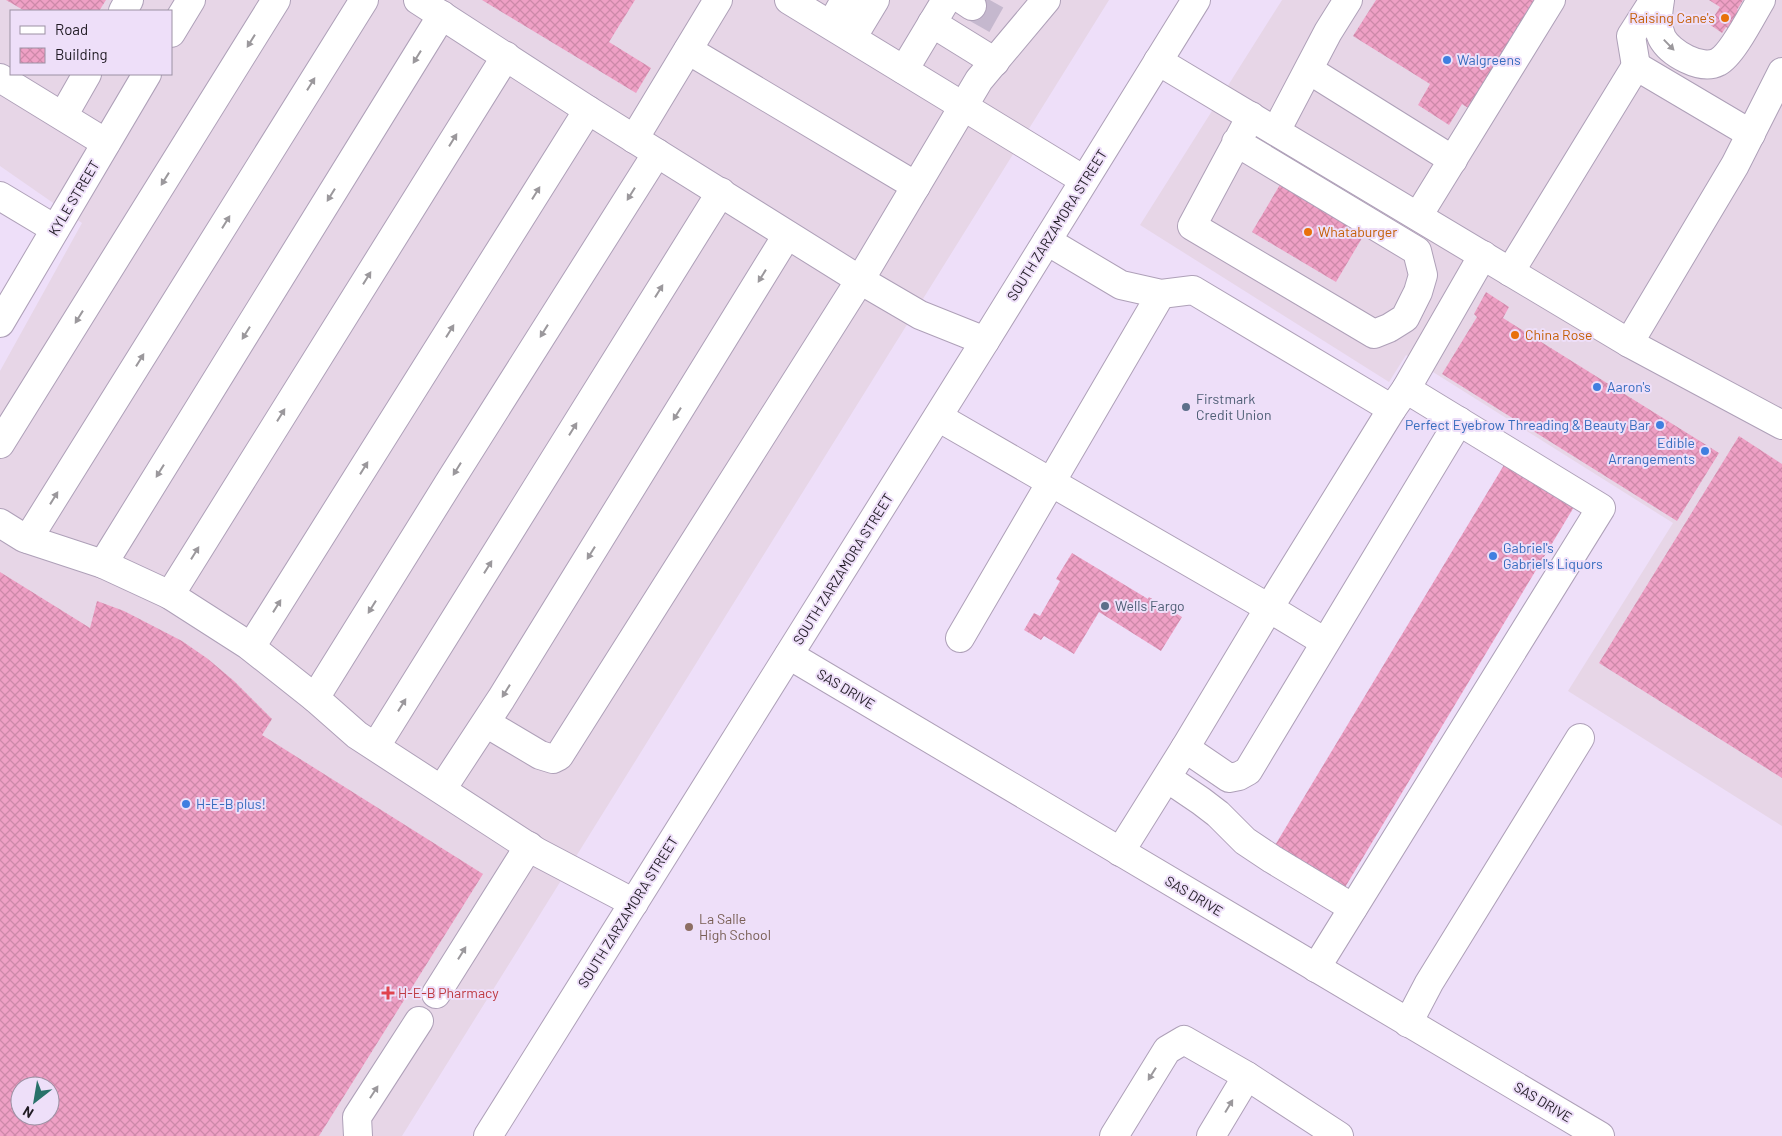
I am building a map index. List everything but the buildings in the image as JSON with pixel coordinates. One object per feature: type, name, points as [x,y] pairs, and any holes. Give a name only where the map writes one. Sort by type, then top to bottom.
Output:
[{"type":"street","points":[[172,31],[191,0]]},
{"type":"street","points":[[0,444],[276,0]]},
{"type":"street","points":[[28,539],[364,0]]},
{"type":"street","points":[[418,0],[588,110],[860,280],[920,316],[985,341]]},
{"type":"street","points":[[634,139],[718,0]]},
{"type":"street","points":[[842,32],[845,0]]},
{"type":"street","points":[[842,32],[875,0]]},
{"type":"street","points":[[904,70],[946,0]]},
{"type":"street","name":"SOUTH ZARZAMORA STREET","points":[[488,1136],[938,417],[1196,0]]},
{"type":"street","points":[[1276,131],[1328,32],[1348,0]]},
{"type":"street","points":[[1418,216],[1551,0]]},
{"type":"street","points":[[1510,272],[1636,66],[1631,36],[1654,0]]},
{"type":"street","points":[[1660,0],[1658,20],[1663,39],[1675,52],[1705,66],[1719,62],[1731,50],[1761,0]]},
{"type":"street","points":[[796,2],[1084,180]]},
{"type":"street","points":[[486,723],[540,755],[553,759],[560,756],[860,280],[979,80],[995,62],[1010,28],[1040,2]]},
{"type":"street","points":[[103,564],[442,15]]},
{"type":"street","points":[[932,23],[995,62]]},
{"type":"street","points":[[688,50],[916,186]]},
{"type":"street","points":[[170,595],[506,56]]},
{"type":"street","points":[[1158,61],[1629,343],[1782,425]]},
{"type":"street","points":[[1636,66],[1751,134]]},
{"type":"street","points":[[1309,70],[1453,160]]},
{"type":"street","points":[[1629,343],[1735,165],[1782,72]]},
{"type":"street","points":[[63,116],[86,75]]},
{"type":"street","name":"KYLE STREET","points":[[0,323],[146,75]]},
{"type":"street","points":[[0,78],[106,143]]},
{"type":"street","points":[[251,647],[588,110]]},
{"type":"street","points":[[1236,142],[1417,251],[1423,275],[1418,292],[1404,318],[1389,328],[1374,334],[1192,226],[1236,142],[1251,116]]},
{"type":"street","points":[[315,698],[455,472],[657,153]]},
{"type":"street","points":[[376,746],[721,192]]},
{"type":"street","points":[[0,196],[55,229]]},
{"type":"street","points":[[442,789],[486,723],[787,234]]},
{"type":"street","points":[[1047,241],[1121,285],[1161,294],[1193,290],[1399,399],[1459,421],[1601,508],[1316,968]]},
{"type":"street","points":[[1120,852],[1399,399],[1483,255]]},
{"type":"street","points":[[960,638],[1161,294]]},
{"type":"street","points":[[938,417],[1325,642]]},
{"type":"street","points":[[1185,748],[1229,778],[1239,776],[1248,771],[1459,421]]},
{"type":"street","points":[[0,523],[28,539],[103,564],[170,595],[251,647],[315,698],[357,735],[529,846],[634,904]]},
{"type":"street","name":"SAS DRIVE","points":[[789,656],[1600,1136]]},
{"type":"street","points":[[1408,1022],[1428,983],[1580,738]]},
{"type":"street","points":[[1167,778],[1218,814],[1245,841],[1353,908]]},
{"type":"street","points":[[436,994],[529,846]]},
{"type":"street","points":[[358,1136],[357,1117],[419,1021]]},
{"type":"street","points":[[1114,1136],[1167,1050],[1184,1040],[1247,1076],[1325,1132]]},
{"type":"street","points":[[1212,1136],[1247,1076]]},
{"type":"shaded area","points":[[0,0],[1109,0],[402,1136],[0,1136],[0,371],[82,223],[0,166]]},
{"type":"shaded area","points":[[1282,0],[1782,0],[1782,826],[1568,691],[1673,523],[1406,355],[1389,382],[1140,225]]},
{"type":"tunnel","points":[[972,6],[1002,23]]},
{"type":"place","name":"Raising Cane's","points":[[1725,18]]},
{"type":"place","name":"Walgreens","points":[[1447,60]]},
{"type":"place","name":"Whataburger","points":[[1308,232]]},
{"type":"place","name":"China Rose","points":[[1515,335]]},
{"type":"place","name":"Aaron's","points":[[1597,387]]},
{"type":"place","name":"Firstmark Credit Union","points":[[1186,407]]},
{"type":"place","name":"Perfect Eyebrow Threading & Beauty Bar","points":[[1660,425]]},
{"type":"place","name":"Edible Arrangements","points":[[1705,451]]},
{"type":"place","name":"Gabriel's Gabriel's Liquors","points":[[1493,556]]},
{"type":"place","name":"Wells Fargo","points":[[1105,606]]},
{"type":"place","name":"H-E-B plus!","points":[[186,804]]},
{"type":"place","name":"La Salle High School","points":[[689,927]]},
{"type":"place","name":"H-E-B Pharmacy","points":[[388,993]]}]
